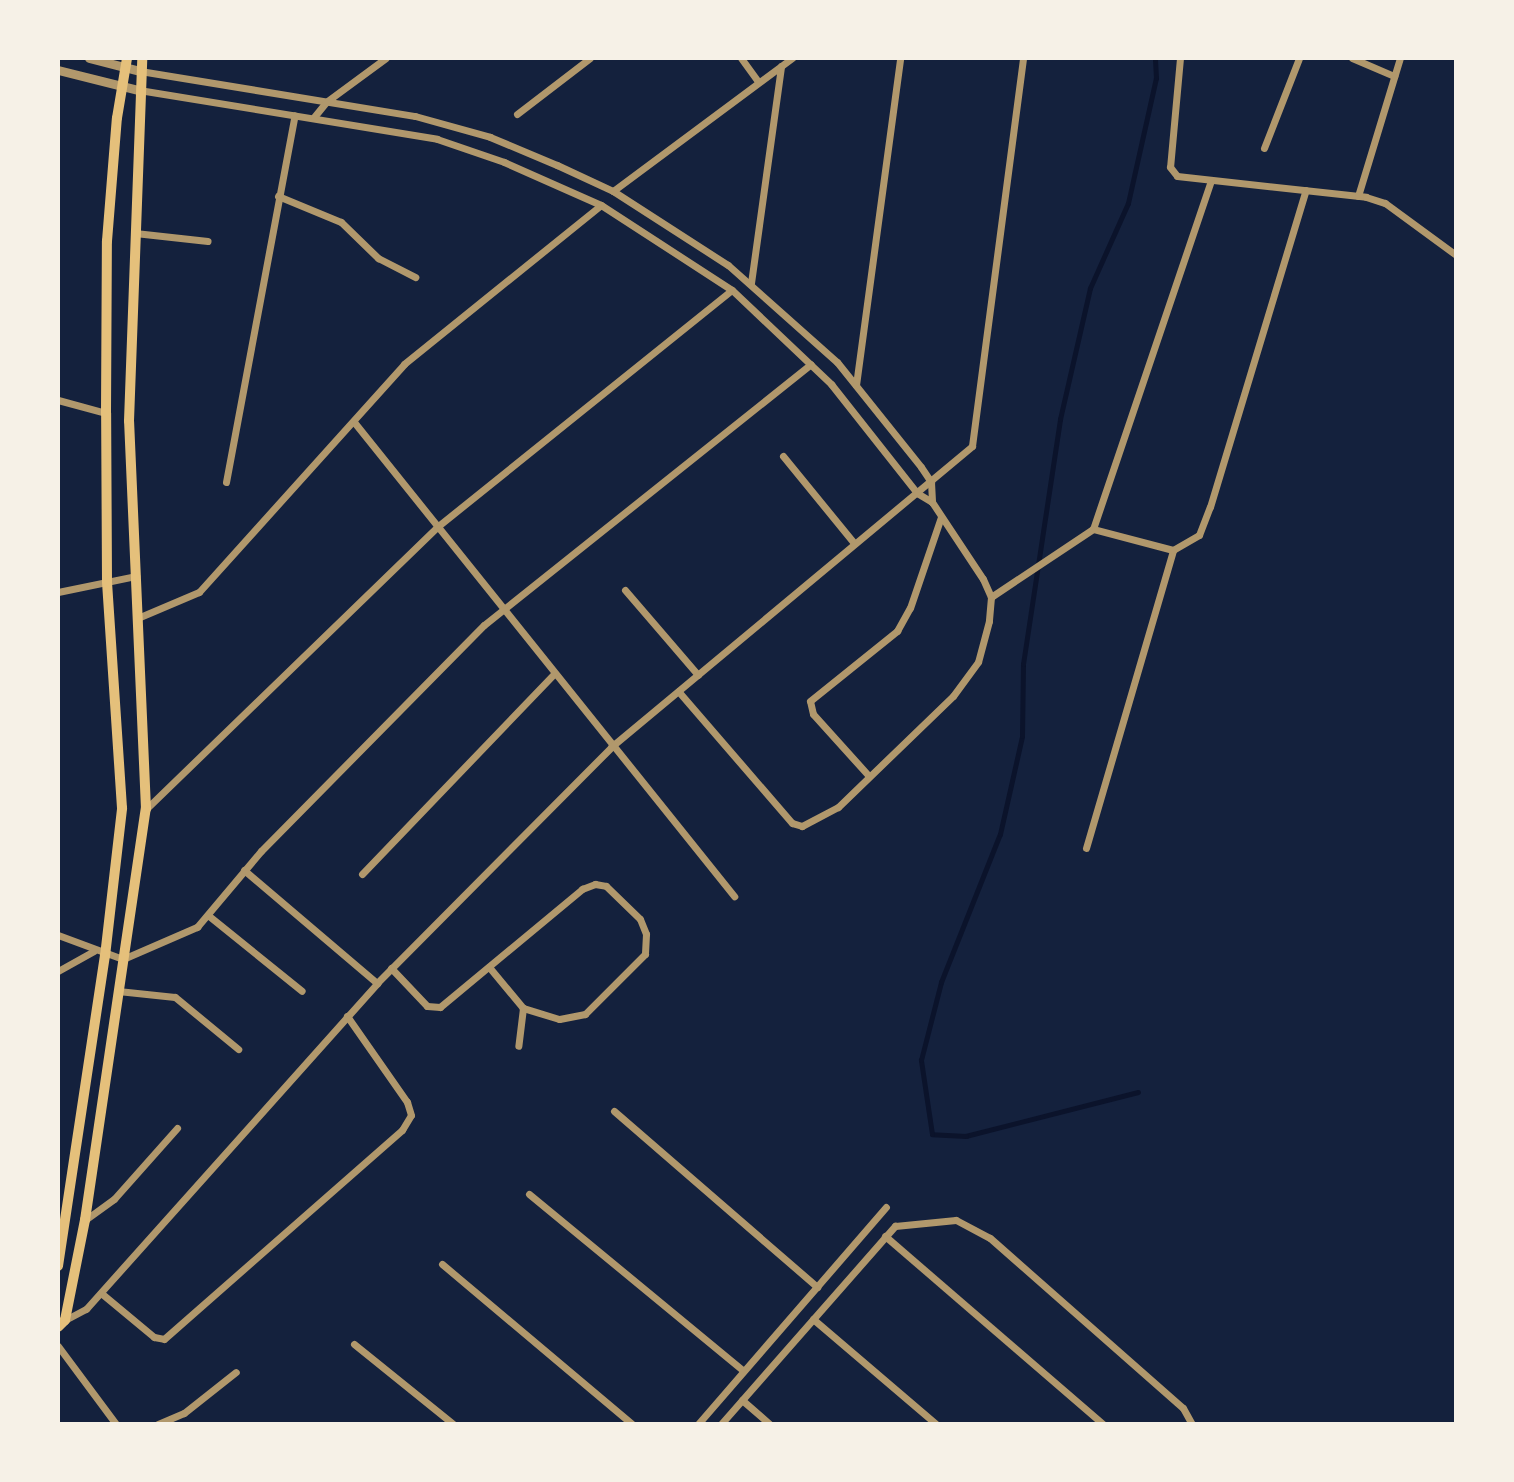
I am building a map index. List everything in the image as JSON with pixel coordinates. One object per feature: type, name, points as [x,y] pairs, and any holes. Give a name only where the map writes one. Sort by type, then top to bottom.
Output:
[{"type":"main road","points":[[62,1323],[85,1220],[146,809],[140,617],[129,421],[138,90],[142,58]]},
{"type":"main road","points":[[58,1266],[105,956],[122,808],[107,581],[106,413],[107,241],[121,87],[126,62]]},
{"type":"street","points":[[89,58],[126,62],[140,71],[424,118],[490,137],[613,191],[751,283],[856,385],[931,482],[932,502]]},
{"type":"street","points":[[314,117],[326,102],[386,58]]},
{"type":"street","points":[[517,114],[590,58]]},
{"type":"street","points":[[741,58],[758,81]]},
{"type":"street","points":[[613,191],[792,58]]},
{"type":"street","points":[[856,385],[900,58]]},
{"type":"street","points":[[62,1323],[86,1308],[391,968],[611,747],[965,453],[977,435],[1023,58]]},
{"type":"street","points":[[1180,58],[1170,167],[1174,174],[1211,181],[1358,196],[1385,203],[1456,255]]},
{"type":"street","points":[[1264,148],[1299,58]]},
{"type":"street","points":[[1352,58],[1394,76]]},
{"type":"street","points":[[1358,196],[1400,58]]},
{"type":"street","points":[[751,283],[781,65]]},
{"type":"street","points":[[58,70],[121,87],[437,139],[601,205],[732,290],[811,364],[917,493],[932,502],[991,597],[978,662],[953,696],[867,775],[838,807],[809,825],[797,826],[678,691]]},
{"type":"street","points":[[226,482],[295,115]]},
{"type":"street","points":[[991,597],[1093,529],[1211,181]]},
{"type":"street","points":[[1086,848],[1173,550],[1199,535],[1210,507],[1306,190]]},
{"type":"street","points":[[278,196],[341,222],[378,258],[415,277]]},
{"type":"street","points":[[140,617],[198,592],[422,346],[601,205]]},
{"type":"street","points":[[135,233],[208,241]]},
{"type":"street","points":[[146,809],[437,527],[732,290]]},
{"type":"street","points":[[58,935],[105,956],[122,959],[183,936],[209,916],[244,870],[502,610],[811,364]]},
{"type":"street","points":[[58,400],[106,413]]},
{"type":"street","points":[[354,422],[611,747],[734,896]]},
{"type":"street","points":[[783,456],[854,543]]},
{"type":"street","points":[[867,775],[813,713],[810,701],[897,631],[910,608],[941,517]]},
{"type":"street","points":[[1093,529],[1173,550]]},
{"type":"street","points":[[58,592],[136,576]]},
{"type":"street","points":[[625,590],[698,675]]},
{"type":"street","points":[[362,874],[554,674]]},
{"type":"street","points":[[244,870],[377,983]]},
{"type":"street","points":[[391,968],[433,1008],[489,967],[582,889],[600,884],[640,919],[646,934],[645,954],[585,1014],[558,1018],[523,1008],[489,967]]},
{"type":"street","points":[[209,916],[302,991]]},
{"type":"street","points":[[58,971],[94,951]]},
{"type":"street","points":[[118,991],[175,998],[238,1049]]},
{"type":"street","points":[[518,1046],[523,1008]]},
{"type":"street","points":[[100,1293],[154,1337],[164,1339],[402,1130],[411,1115],[407,1102],[347,1016]]},
{"type":"street","points":[[614,1111],[817,1287]]},
{"type":"street","points":[[85,1220],[114,1199],[177,1128]]},
{"type":"street","points":[[529,1194],[744,1371]]},
{"type":"street","points":[[698,1424],[886,1207]]},
{"type":"street","points":[[721,1424],[895,1226],[911,1221],[956,1220],[971,1225],[1183,1408],[1192,1424]]},
{"type":"street","points":[[886,1236],[1103,1424]]},
{"type":"street","points":[[442,1264],[632,1424]]},
{"type":"street","points":[[813,1319],[936,1424]]},
{"type":"street","points":[[354,1344],[453,1424]]},
{"type":"street","points":[[58,1346],[116,1424]]},
{"type":"street","points":[[158,1424],[184,1413],[236,1372]]},
{"type":"street","points":[[742,1400],[770,1424]]},
{"type":"waterway","points":[[1138,1092],[966,1136],[932,1134],[921,1060],[941,982],[1000,834],[1022,736],[1023,664],[1060,419],[1090,288],[1128,203],[1156,78],[1155,58]]}]
